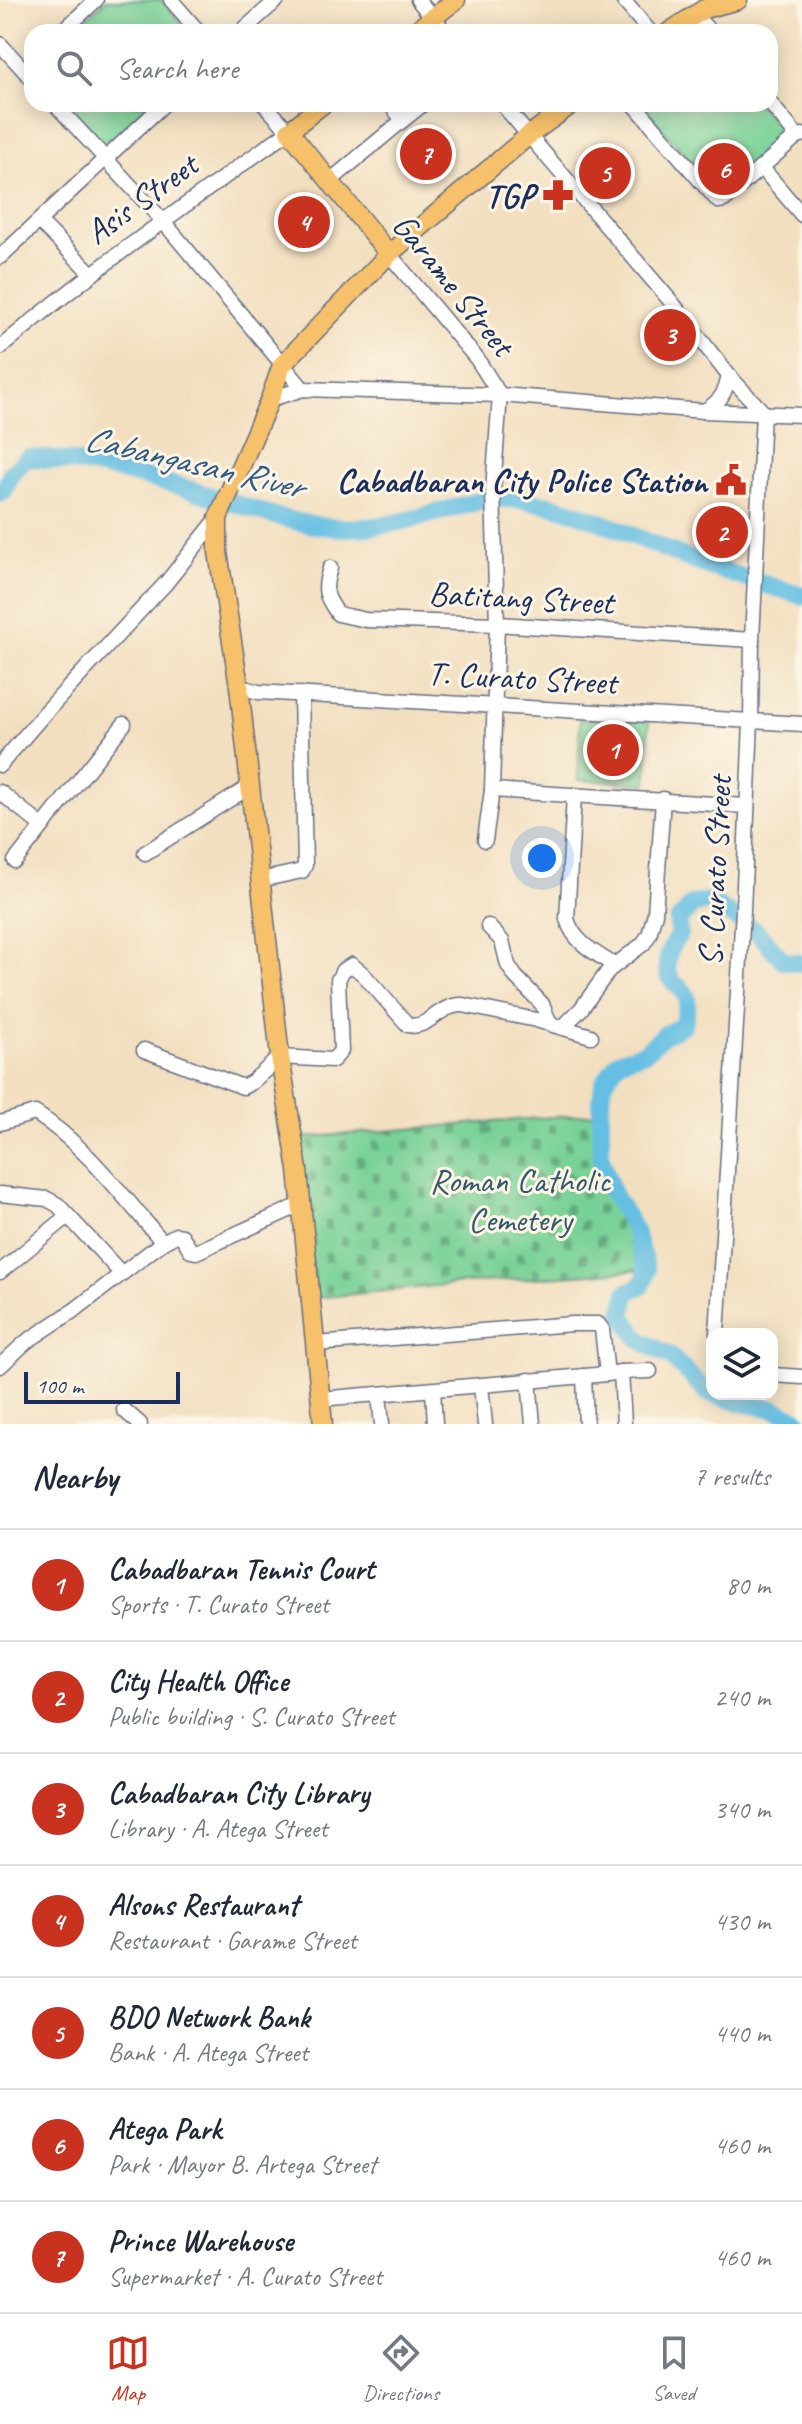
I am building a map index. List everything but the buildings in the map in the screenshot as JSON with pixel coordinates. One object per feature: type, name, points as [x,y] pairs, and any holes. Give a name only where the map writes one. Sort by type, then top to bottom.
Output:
[{"type":"main road","points":[[440,24],[456,0]]},
{"type":"main road","points":[[679,24],[700,8],[738,0]]},
{"type":"main road","name":"Asis Street","points":[[289,131],[313,112]]},
{"type":"main road","points":[[323,1424],[298,1170],[280,1057],[239,694],[220,565],[222,508],[282,365],[389,254],[528,136],[561,112]]},
{"type":"main road","name":"Garame Street","points":[[289,131],[389,254]]},
{"type":"street","points":[[70,24],[96,0]]},
{"type":"street","points":[[171,0],[192,24]]},
{"type":"street","points":[[250,24],[277,0]]},
{"type":"street","points":[[418,0],[438,24]]},
{"type":"street","points":[[623,0],[643,24]]},
{"type":"street","points":[[0,44],[24,65]]},
{"type":"street","points":[[62,112],[163,221],[303,389]]},
{"type":"street","points":[[0,257],[156,112]]},
{"type":"street","name":"Garame Street","points":[[271,112],[289,131]]},
{"type":"street","points":[[396,112],[403,120]]},
{"type":"street","points":[[330,181],[413,112]]},
{"type":"street","points":[[508,112],[674,305],[729,376],[763,412]]},
{"type":"street","points":[[641,112],[716,199],[724,200],[800,136],[778,112]]},
{"type":"street","name":"Asis Street","points":[[0,348],[92,274],[289,131]]},
{"type":"street","points":[[762,168],[802,215]]},
{"type":"street","points":[[39,221],[92,274]]},
{"type":"street","name":"Garame Street","points":[[389,254],[477,359],[500,395]]},
{"type":"street","points":[[704,411],[723,396],[729,376]]},
{"type":"street","points":[[270,399],[303,389],[500,395],[704,411],[802,415]]},
{"type":"street","points":[[485,840],[492,790],[497,624],[493,490],[500,395]]},
{"type":"street","name":"S. Curato Street","points":[[717,1328],[743,910],[763,412]]},
{"type":"street","points":[[0,765],[166,583],[222,508]]},
{"type":"street","points":[[192,551],[208,551],[220,565]]},
{"type":"street","name":"Batitang Street","points":[[330,568],[324,586],[329,601],[338,614],[366,620],[497,624],[752,640]]},
{"type":"street","name":"T. Curato Street","points":[[239,694],[301,694],[802,724]]},
{"type":"street","points":[[260,880],[302,871],[305,865],[301,694]]},
{"type":"street","points":[[15,861],[124,724]]},
{"type":"street","points":[[145,853],[249,787]]},
{"type":"street","points":[[492,790],[746,806]]},
{"type":"street","points":[[0,792],[42,826]]},
{"type":"street","points":[[574,795],[567,919],[577,941],[614,965]]},
{"type":"street","points":[[557,1026],[581,1009],[614,965],[643,944],[649,935],[655,913],[663,799]]},
{"type":"street","points":[[488,926],[505,946],[506,961],[515,976],[542,1004],[557,1026]]},
{"type":"street","points":[[144,1050],[243,1087],[280,1057],[320,1061],[335,1059],[341,1051],[338,980],[343,970],[352,965],[413,1027],[422,1025],[445,1008],[457,1005],[591,1036]]},
{"type":"street","points":[[0,1123],[35,1113],[47,1120],[73,1141],[163,1242]]},
{"type":"street","points":[[0,1194],[47,1199],[58,1205],[121,1273]]},
{"type":"street","points":[[0,1366],[26,1342],[176,1235],[182,1236],[191,1251],[196,1252],[300,1205]]},
{"type":"street","points":[[0,1272],[68,1216]]},
{"type":"street","points":[[316,1344],[598,1324],[614,1373],[624,1424]]},
{"type":"street","points":[[320,1399],[650,1371]]},
{"type":"street","points":[[778,1375],[802,1377]]},
{"type":"street","points":[[584,1376],[586,1424]]},
{"type":"street","points":[[529,1380],[533,1424]]},
{"type":"street","points":[[481,1386],[485,1424]]},
{"type":"street","points":[[433,1390],[435,1424]]},
{"type":"street","points":[[379,1395],[382,1424]]},
{"type":"street","points":[[124,1410],[140,1424]]},
{"type":"green space","points":[[106,0],[162,0],[183,24],[80,24]]},
{"type":"green space","points":[[71,112],[145,112],[106,149]]},
{"type":"green space","points":[[647,112],[766,112],[788,136],[721,195]]},
{"type":"green space","points":[[580,719],[649,720],[647,784],[578,780]]},
{"type":"green space","name":"Roman Catholic Cemetery","points":[[600,1113],[595,1159],[608,1196],[633,1231],[643,1270],[315,1298],[300,1138]]},
{"type":"waterway","name":"Cabangasan River","points":[[0,493],[4,491],[11,474],[27,458],[77,463],[127,473],[277,516],[331,527],[371,527],[487,499],[514,499],[568,510],[697,562],[802,596]]},
{"type":"waterway","points":[[799,1424],[797,1419],[775,1409],[708,1393],[670,1356],[640,1340],[623,1316],[627,1292],[642,1286],[647,1271],[634,1229],[612,1192],[601,1157],[601,1102],[603,1084],[618,1061],[645,1052],[664,1035],[683,1025],[687,998],[670,977],[667,965],[672,946],[679,935],[678,921],[693,904],[710,902],[755,930],[784,961],[802,963]]},
{"type":"place","name":"Prince Warehouse","points":[[426,154]]},
{"type":"place","name":"Atega Park","points":[[724,169]]},
{"type":"place","name":"BDO Network Bank","points":[[605,173]]},
{"type":"place","name":"TGP","points":[[558,195]]},
{"type":"place","name":"Alsons Restaurant","points":[[304,222]]},
{"type":"place","name":"Cabadbaran City Library","points":[[670,335]]},
{"type":"place","name":"Cabadbaran City Police Station","points":[[731,480]]},
{"type":"place","name":"City Health Office","points":[[722,532]]},
{"type":"place","name":"Cabadbaran Tennis Court","points":[[613,750]]}]
